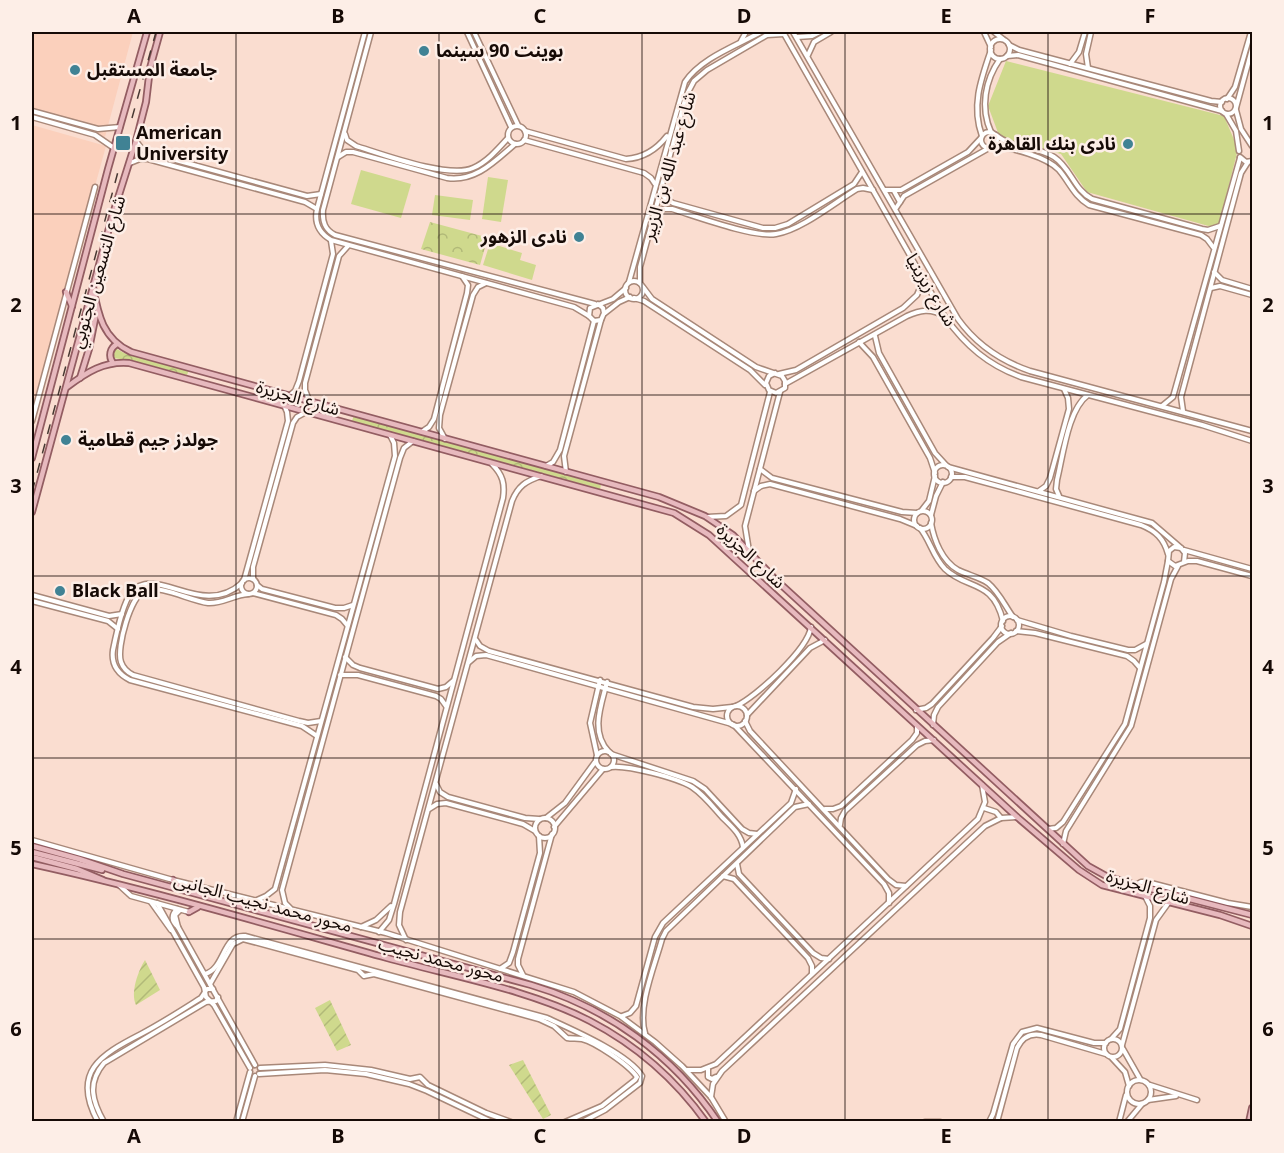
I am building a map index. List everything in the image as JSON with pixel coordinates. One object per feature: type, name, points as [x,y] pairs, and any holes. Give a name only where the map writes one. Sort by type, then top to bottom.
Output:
[{"type":"main road","name":"شارع التسعين الجنوبي","points":[[32,458],[147,32]]},
{"type":"main road","name":"شارع التسعين الجنوبي","points":[[32,512],[112,216],[136,141],[146,102],[150,68],[160,32]]},
{"type":"main road","points":[[93,287],[97,309],[104,328],[117,344],[111,351],[110,358],[113,363]]},
{"type":"main road","points":[[66,292],[72,306]]},
{"type":"main road","points":[[80,378],[89,349],[97,309]]},
{"type":"main road","name":"شارع الجزيرة","points":[[117,344],[131,352],[671,500],[705,516],[733,535],[750,554],[915,710],[1088,867],[1115,879],[1252,915]]},
{"type":"main road","name":"شارع الجزيرة","points":[[67,387],[92,370],[113,363],[129,363],[674,513],[701,528],[1078,870],[1102,885],[1221,915],[1252,926]]},
{"type":"main road","points":[[246,394],[251,390],[252,385]]},
{"type":"main road","points":[[338,420],[342,415],[340,410]]},
{"type":"main road","points":[[349,423],[351,413]]},
{"type":"main road","points":[[643,503],[645,493]]},
{"type":"main road","points":[[650,505],[652,495]]},
{"type":"main road","points":[[861,673],[867,672],[868,666]]},
{"type":"main road","points":[[869,681],[871,674],[877,674]]},
{"type":"main road","name":"محور محمد نجيب","points":[[32,846],[123,874]]},
{"type":"main road","name":"محور محمد نجيب","points":[[32,852],[180,889],[487,972],[546,989],[574,1000],[614,1021],[651,1047],[686,1081],[718,1122]]},
{"type":"main road","name":"محور محمد نجيب","points":[[32,857],[76,869],[118,885]]},
{"type":"main road","name":"محور محمد نجيب","points":[[32,864],[118,885],[528,996],[565,1009],[618,1037],[645,1057],[676,1086],[706,1122]]},
{"type":"main road","points":[[1102,885],[1106,882],[1106,876]]},
{"type":"main road","points":[[1112,888],[1115,879]]},
{"type":"main road","points":[[172,880],[180,889]]},
{"type":"main road","points":[[252,909],[255,900]]},
{"type":"main road","points":[[189,912],[198,907]]},
{"type":"main road","points":[[369,940],[377,947],[373,954]]},
{"type":"main road","points":[[397,948],[392,954],[394,959],[399,961]]},
{"type":"main road","points":[[487,972],[489,965]]},
{"type":"main road","points":[[651,1047],[655,1042]]},
{"type":"main road","points":[[1249,1122],[1252,1108]]},
{"type":"street","points":[[365,32],[317,209],[316,219],[319,229],[331,240],[578,309],[594,321]]},
{"type":"street","points":[[371,32],[323,215],[326,227],[335,235],[597,304],[603,308],[604,313]]},
{"type":"street","points":[[467,32],[511,127]]},
{"type":"street","points":[[474,32],[518,125],[525,131],[631,159],[656,148],[670,130]]},
{"type":"street","points":[[739,44],[746,32]]},
{"type":"street","name":"شارع زيزينيا","points":[[793,32],[958,319],[976,340],[1005,360],[1030,371],[1252,431]]},
{"type":"street","points":[[797,37],[812,36],[820,32]]},
{"type":"street","points":[[807,56],[814,42],[831,32]]},
{"type":"street","points":[[984,32],[994,56],[1000,58],[1018,55],[1231,114],[1236,109],[1252,49]]},
{"type":"street","points":[[994,32],[1019,50],[1222,102],[1227,99],[1235,87],[1251,32]]},
{"type":"street","points":[[1070,64],[1079,52],[1085,32]]},
{"type":"street","points":[[1089,69],[1086,49],[1091,32]]},
{"type":"street","points":[[759,33],[760,39]]},
{"type":"street","name":"شارع عبد الله بن الزبير","points":[[629,282],[682,88],[692,72],[702,64],[759,33]]},
{"type":"street","name":"شارع عبد الله بن الزبير","points":[[641,285],[640,272],[654,214],[688,91],[698,77],[707,70],[770,34],[783,33]]},
{"type":"street","name":"شارع زيزينيا","points":[[783,33],[945,317],[976,353],[1009,372],[1252,441]]},
{"type":"street","points":[[1004,40],[994,41],[991,48],[976,106],[984,146],[1004,148],[1046,160],[1057,167],[1072,191],[1083,201],[1201,236],[1211,243],[1214,249]]},
{"type":"street","points":[[1007,56],[1009,45]]},
{"type":"street","points":[[991,132],[985,115],[985,97],[992,72],[1000,58]]},
{"type":"street","points":[[812,83],[820,78]]},
{"type":"street","points":[[818,92],[825,87]]},
{"type":"street","points":[[1227,99],[1235,102],[1241,129],[1252,146]]},
{"type":"street","points":[[1183,412],[1181,401],[1183,392],[1240,168],[1236,131],[1220,108],[1222,102]]},
{"type":"street","points":[[344,110],[350,112]]},
{"type":"street","points":[[32,111],[101,129],[120,127]]},
{"type":"street","points":[[675,113],[681,114]]},
{"type":"street","points":[[508,119],[514,116]]},
{"type":"street","points":[[32,117],[98,137],[114,148]]},
{"type":"street","points":[[345,133],[350,142],[356,146],[448,172],[464,171],[480,165],[504,143],[511,127],[518,125]]},
{"type":"street","points":[[98,137],[101,129]]},
{"type":"street","points":[[524,140],[525,131]]},
{"type":"street","points":[[885,190],[901,190],[968,152],[986,132],[991,132],[1006,142],[1042,151],[1055,158],[1066,167],[1086,196],[1208,230],[1220,226]]},
{"type":"street","points":[[531,142],[533,133]]},
{"type":"street","points":[[896,209],[904,196],[991,148],[998,142],[996,135]]},
{"type":"street","points":[[508,138],[515,144]]},
{"type":"street","points":[[338,158],[350,152],[452,178],[471,176],[483,171],[515,144],[524,140],[629,168],[648,175],[656,184]]},
{"type":"street","points":[[136,141],[142,149],[150,153],[307,196],[321,193]]},
{"type":"street","points":[[350,142],[347,148],[350,152]]},
{"type":"street","points":[[504,143],[510,148]]},
{"type":"street","points":[[1239,151],[1245,145],[1252,146]]},
{"type":"street","points":[[1240,158],[1250,161]]},
{"type":"street","points":[[130,163],[148,159],[312,205],[317,209]]},
{"type":"street","points":[[629,168],[631,159]]},
{"type":"street","points":[[1162,406],[1170,400],[1175,390],[1220,226],[1240,168],[1250,161]]},
{"type":"street","points":[[420,170],[422,165]]},
{"type":"street","points":[[328,167],[335,168]]},
{"type":"street","points":[[660,192],[673,203],[769,229],[788,224],[854,184],[862,172]]},
{"type":"street","points":[[32,421],[95,187]]},
{"type":"street","points":[[654,214],[662,209],[672,209],[762,234],[783,232],[802,224],[857,189],[873,190]]},
{"type":"street","points":[[894,191],[900,202]]},
{"type":"street","points":[[312,205],[314,196]]},
{"type":"street","points":[[1114,212],[1116,206]]},
{"type":"street","points":[[1170,227],[1172,221]]},
{"type":"street","points":[[738,228],[739,222]]},
{"type":"street","points":[[331,240],[335,260]]},
{"type":"street","points":[[289,396],[302,382],[335,260],[348,245]]},
{"type":"street","points":[[390,256],[392,250]]},
{"type":"street","points":[[632,272],[640,272]]},
{"type":"street","points":[[1214,272],[1220,279],[1252,289]]},
{"type":"street","points":[[446,439],[439,428],[438,415],[467,293],[466,282],[461,276]]},
{"type":"street","points":[[766,386],[767,378],[796,370],[903,309],[917,295],[924,278]]},
{"type":"street","points":[[1217,287],[1220,279]]},
{"type":"street","points":[[589,316],[590,308],[613,298],[626,288],[629,282],[636,281],[649,296],[763,370],[784,378],[785,384]]},
{"type":"street","points":[[421,432],[429,427],[438,415],[473,295],[478,286],[487,283]]},
{"type":"street","points":[[545,466],[553,462],[562,451],[604,313],[614,305],[642,294],[641,285]]},
{"type":"street","points":[[1210,289],[1217,287],[1252,295]]},
{"type":"street","points":[[626,288],[626,294],[645,302],[758,376],[770,392],[741,505],[732,513],[719,518],[705,516]]},
{"type":"street","points":[[467,293],[473,295]]},
{"type":"street","points":[[645,302],[649,296]]},
{"type":"street","points":[[578,309],[583,306],[583,301]]},
{"type":"street","points":[[903,309],[907,316]]},
{"type":"street","points":[[750,554],[745,526],[780,392],[785,384],[907,316],[925,310],[945,317]]},
{"type":"street","points":[[594,321],[601,320]]},
{"type":"street","points":[[566,472],[562,451],[594,321]]},
{"type":"street","points":[[593,327],[598,328]]},
{"type":"street","points":[[859,342],[873,357],[930,458],[938,480],[948,481],[952,471],[935,453],[879,353],[874,335]]},
{"type":"street","points":[[969,346],[974,346],[976,340]]},
{"type":"street","points":[[976,353],[983,346]]},
{"type":"street","points":[[758,376],[763,370]]},
{"type":"street","points":[[302,382],[309,401]]},
{"type":"street","points":[[1040,491],[1050,478],[1069,409],[1068,398],[1063,388]]},
{"type":"street","points":[[1175,390],[1183,392]]},
{"type":"street","points":[[770,392],[780,392]]},
{"type":"street","points":[[1060,497],[1056,489],[1057,480],[1072,422],[1076,408],[1089,394]]},
{"type":"street","points":[[1125,405],[1127,396]]},
{"type":"street","points":[[283,405],[290,426],[253,567],[253,579],[262,589],[335,608],[353,605]]},
{"type":"street","points":[[308,411],[297,417],[290,426],[242,588],[250,593],[336,615],[348,625]]},
{"type":"street","points":[[293,910],[285,903],[282,893],[397,457],[389,434]]},
{"type":"street","points":[[274,891],[368,550],[397,457],[406,446],[414,441]]},
{"type":"street","points":[[379,932],[389,919],[394,904],[502,498],[504,482],[498,469],[490,461]]},
{"type":"street","points":[[1140,668],[1127,657],[1035,633],[1004,631],[999,608],[991,596],[981,588],[953,575],[944,567],[936,558],[915,520],[929,501],[935,474],[940,466],[947,466],[1152,523],[1182,549],[1186,556],[1184,562]]},
{"type":"street","points":[[760,469],[765,475],[776,479],[902,513],[927,512],[931,516]]},
{"type":"street","points":[[407,941],[400,928],[399,920],[512,501],[520,487],[531,479],[542,476]]},
{"type":"street","points":[[951,477],[965,477],[1142,525],[1161,538],[1168,554],[1147,644],[1123,727],[1059,826],[1052,829],[1045,828]]},
{"type":"street","points":[[775,486],[776,479]]},
{"type":"street","points":[[933,726],[936,710],[998,642],[1019,627],[997,592],[986,582],[949,563],[939,549],[931,516],[936,496],[943,482]]},
{"type":"street","points":[[754,492],[765,484],[900,519],[919,527],[927,528],[931,523]]},
{"type":"street","points":[[744,496],[752,499]]},
{"type":"street","points":[[502,498],[512,501]]},
{"type":"street","points":[[1168,554],[1174,548],[1182,549],[1252,569]]},
{"type":"street","points":[[368,550],[374,551]]},
{"type":"street","points":[[1168,561],[1178,566]]},
{"type":"street","points":[[1063,844],[1066,831],[1131,726],[1171,579],[1178,566],[1184,562],[1197,561],[1252,576]]},
{"type":"street","points":[[253,579],[243,581],[230,592],[209,597],[158,584],[148,584],[135,590],[123,613],[113,660],[120,674],[130,680],[304,722],[321,721]]},
{"type":"street","points":[[480,584],[489,587]]},
{"type":"street","points":[[257,585],[256,590],[250,593],[211,603],[148,590],[140,593],[133,603],[122,643],[121,662],[129,672],[174,689],[303,726],[317,736]]},
{"type":"street","points":[[991,596],[997,592]]},
{"type":"street","points":[[32,595],[109,616],[123,613]]},
{"type":"street","points":[[32,601],[108,621],[119,629]]},
{"type":"street","points":[[127,602],[133,603]]},
{"type":"street","points":[[915,710],[932,704],[993,638],[1006,617],[1128,650],[1135,650],[1147,644]]},
{"type":"street","points":[[475,638],[484,649],[699,708],[719,709],[748,700],[763,688],[804,643],[811,627]]},
{"type":"street","points":[[344,638],[350,640]]},
{"type":"street","points":[[747,715],[810,648],[825,640]]},
{"type":"street","points":[[116,642],[122,643]]},
{"type":"street","points":[[1127,657],[1128,650]]},
{"type":"street","points":[[468,663],[476,656],[486,655],[733,725],[741,725],[746,721]]},
{"type":"street","points":[[345,657],[360,668],[438,689],[446,687],[453,681]]},
{"type":"street","points":[[456,672],[465,674]]},
{"type":"street","points":[[340,675],[358,675],[424,693],[441,699],[447,706]]},
{"type":"street","points":[[435,783],[440,792],[448,797],[525,818],[546,818],[565,803],[596,762],[597,755],[590,723],[600,680]]},
{"type":"street","points":[[607,682],[597,729],[600,740],[614,760],[611,766]]},
{"type":"street","points":[[734,706],[745,709],[750,731],[892,882],[906,886]]},
{"type":"street","points":[[734,706],[727,714],[728,720],[884,884],[889,893],[889,903]]},
{"type":"street","points":[[825,809],[838,808],[849,799],[915,737],[917,725]]},
{"type":"street","points":[[840,826],[845,811],[917,745],[934,740]]},
{"type":"street","points":[[597,755],[604,751],[693,781],[705,789],[742,829],[757,834]]},
{"type":"street","points":[[596,762],[599,768],[603,769]]},
{"type":"street","points":[[524,976],[518,965],[518,959],[554,827],[603,769],[611,766],[625,766],[692,787],[737,833],[743,848]]},
{"type":"street","points":[[686,1070],[709,1068],[716,1064],[978,819],[984,808],[985,796],[982,784]]},
{"type":"street","points":[[304,785],[310,787]]},
{"type":"street","points":[[620,1016],[630,1013],[636,1006],[659,928],[790,803],[796,789]]},
{"type":"street","points":[[428,809],[437,804],[446,803],[524,824],[544,838],[552,834]]},
{"type":"street","points":[[645,1034],[642,1014],[664,935],[672,924],[795,807],[810,804]]},
{"type":"street","points":[[984,808],[992,809],[1001,818]]},
{"type":"street","points":[[711,1098],[711,1090],[716,1077],[985,826],[1001,818],[1017,817]]},
{"type":"street","points":[[546,818],[552,821],[554,827]]},
{"type":"street","points":[[535,831],[535,824],[539,819]]},
{"type":"street","points":[[1059,826],[1066,831]]},
{"type":"street","points":[[499,969],[509,963],[513,952],[540,853],[539,836]]},
{"type":"street","name":"محور محمد نجيب الجانبى","points":[[32,840],[172,880],[379,932],[574,992],[620,1016],[655,1042],[686,1070],[711,1098],[726,1122]]},
{"type":"street","points":[[737,863],[736,869],[739,874],[813,953],[821,958],[829,958]]},
{"type":"street","points":[[404,864],[413,866]]},
{"type":"street","points":[[722,876],[734,879],[808,957],[812,966],[812,975]]},
{"type":"street","points":[[1136,885],[1144,882],[1171,888],[1221,905],[1252,907]]},
{"type":"street","name":"محور محمد نجيب الجانبى","points":[[118,885],[130,896],[189,912]]},
{"type":"street","points":[[255,900],[274,891],[282,893]]},
{"type":"street","points":[[989,1122],[1013,1044],[1022,1032],[1037,1028],[1094,1043],[1106,1042],[1120,1029],[1150,918],[1150,906],[1145,896]]},
{"type":"street","points":[[151,902],[182,933],[258,1072],[242,1122]]},
{"type":"street","points":[[1112,1057],[1118,1056],[1122,1046],[1156,920],[1169,902]]},
{"type":"street","points":[[157,903],[173,926]]},
{"type":"street","points":[[359,928],[380,917],[394,904]]},
{"type":"street","points":[[178,909],[172,916],[175,937],[250,1070],[258,1072],[341,1071],[366,1074],[412,1085],[492,1122]]},
{"type":"street","points":[[389,919],[399,920]]},
{"type":"street","points":[[862,928],[868,934]]},
{"type":"street","points":[[175,937],[182,933]]},
{"type":"street","points":[[204,974],[213,971],[231,941],[240,936],[374,974],[547,1018],[590,1037],[641,1074],[640,1083],[605,1110],[582,1122]]},
{"type":"street","points":[[98,1122],[91,1108],[87,1091],[95,1065],[108,1053],[201,998],[207,989],[212,987],[233,944],[239,939],[300,952]]},
{"type":"street","points":[[362,970],[364,976],[370,972]]},
{"type":"street","points":[[104,1122],[96,1107],[92,1092],[95,1076],[104,1063],[204,1003],[216,1001],[218,997]]},
{"type":"street","points":[[498,1006],[550,1024],[567,1038],[585,1040],[614,1057],[636,1075],[635,1080],[602,1106],[565,1122]]},
{"type":"street","points":[[997,1122],[1017,1048],[1025,1038],[1033,1035],[1041,1035],[1112,1057],[1125,1072],[1129,1086]]},
{"type":"street","points":[[1111,1039],[1118,1040],[1131,1067],[1141,1080],[1149,1085],[1197,1100]]},
{"type":"street","points":[[1106,1042],[1104,1050],[1106,1054]]},
{"type":"street","points":[[237,1122],[250,1070],[255,1065]]},
{"type":"street","points":[[258,1072],[325,1065],[371,1070],[413,1079],[420,1077],[426,1083],[486,1113],[511,1122]]},
{"type":"street","points":[[709,1068],[708,1077],[712,1079],[716,1077]]},
{"type":"street","points":[[412,1085],[413,1079]]},
{"type":"street","points":[[1119,1122],[1129,1086],[1136,1080],[1141,1080]]},
{"type":"street","points":[[421,1089],[426,1083]]},
{"type":"street","points":[[1148,1100],[1151,1090],[1149,1085]]},
{"type":"street","points":[[1127,1091],[1130,1100],[1143,1103]]},
{"type":"street","points":[[1126,1122],[1148,1100],[1180,1096]]},
{"type":"street","points":[[925,1122],[935,1118],[940,1122]]},
{"type":"shaded area","name":"جامعة المستقبل","points":[[32,32],[133,32],[105,137],[32,116]]},
{"type":"shaded area","points":[[32,125],[106,146],[32,415]]},
{"type":"green space","name":"نادى بنك القاهرة","points":[[1006,61],[1224,116],[1238,149],[1219,225],[1212,227],[1087,192],[1061,154],[1000,138],[988,106]]},
{"type":"green space","points":[[361,170],[411,184],[401,218],[351,204]]},
{"type":"green space","points":[[488,177],[508,180],[501,222],[482,219]]},
{"type":"green space","points":[[435,195],[473,200],[470,220],[432,215]]},
{"type":"green space","points":[[430,222],[482,236],[486,244],[480,265],[421,249]]},
{"type":"green space","points":[[490,243],[522,253],[520,260],[536,265],[532,280],[483,265]]},
{"type":"green space","points":[[115,348],[124,353],[189,370],[187,375],[114,358],[112,355]]},
{"type":"green space","points":[[354,415],[601,485],[600,489],[352,421]]},
{"type":"green space","points":[[145,960],[160,990],[136,1005],[134,988]]},
{"type":"green space","points":[[330,1000],[351,1045],[337,1051],[315,1008]]},
{"type":"green space","points":[[523,1060],[551,1115],[543,1119],[509,1065]]},
{"type":"railway","points":[[132,118],[156,32]]},
{"type":"railway","points":[[32,492],[119,168]]},
{"type":"place","name":"بوينت 90 سينما","points":[[424,51]]},
{"type":"place","name":"جامعة المستقبل","points":[[75,70]]},
{"type":"place","name":"American University","points":[[123,143]]},
{"type":"place","name":"نادى بنك القاهرة","points":[[1128,144]]},
{"type":"place","name":"نادى الزهور","points":[[579,237]]},
{"type":"place","name":"جولدز جيم قطامية","points":[[66,440]]},
{"type":"place","name":"Black Ball","points":[[60,591]]}]
